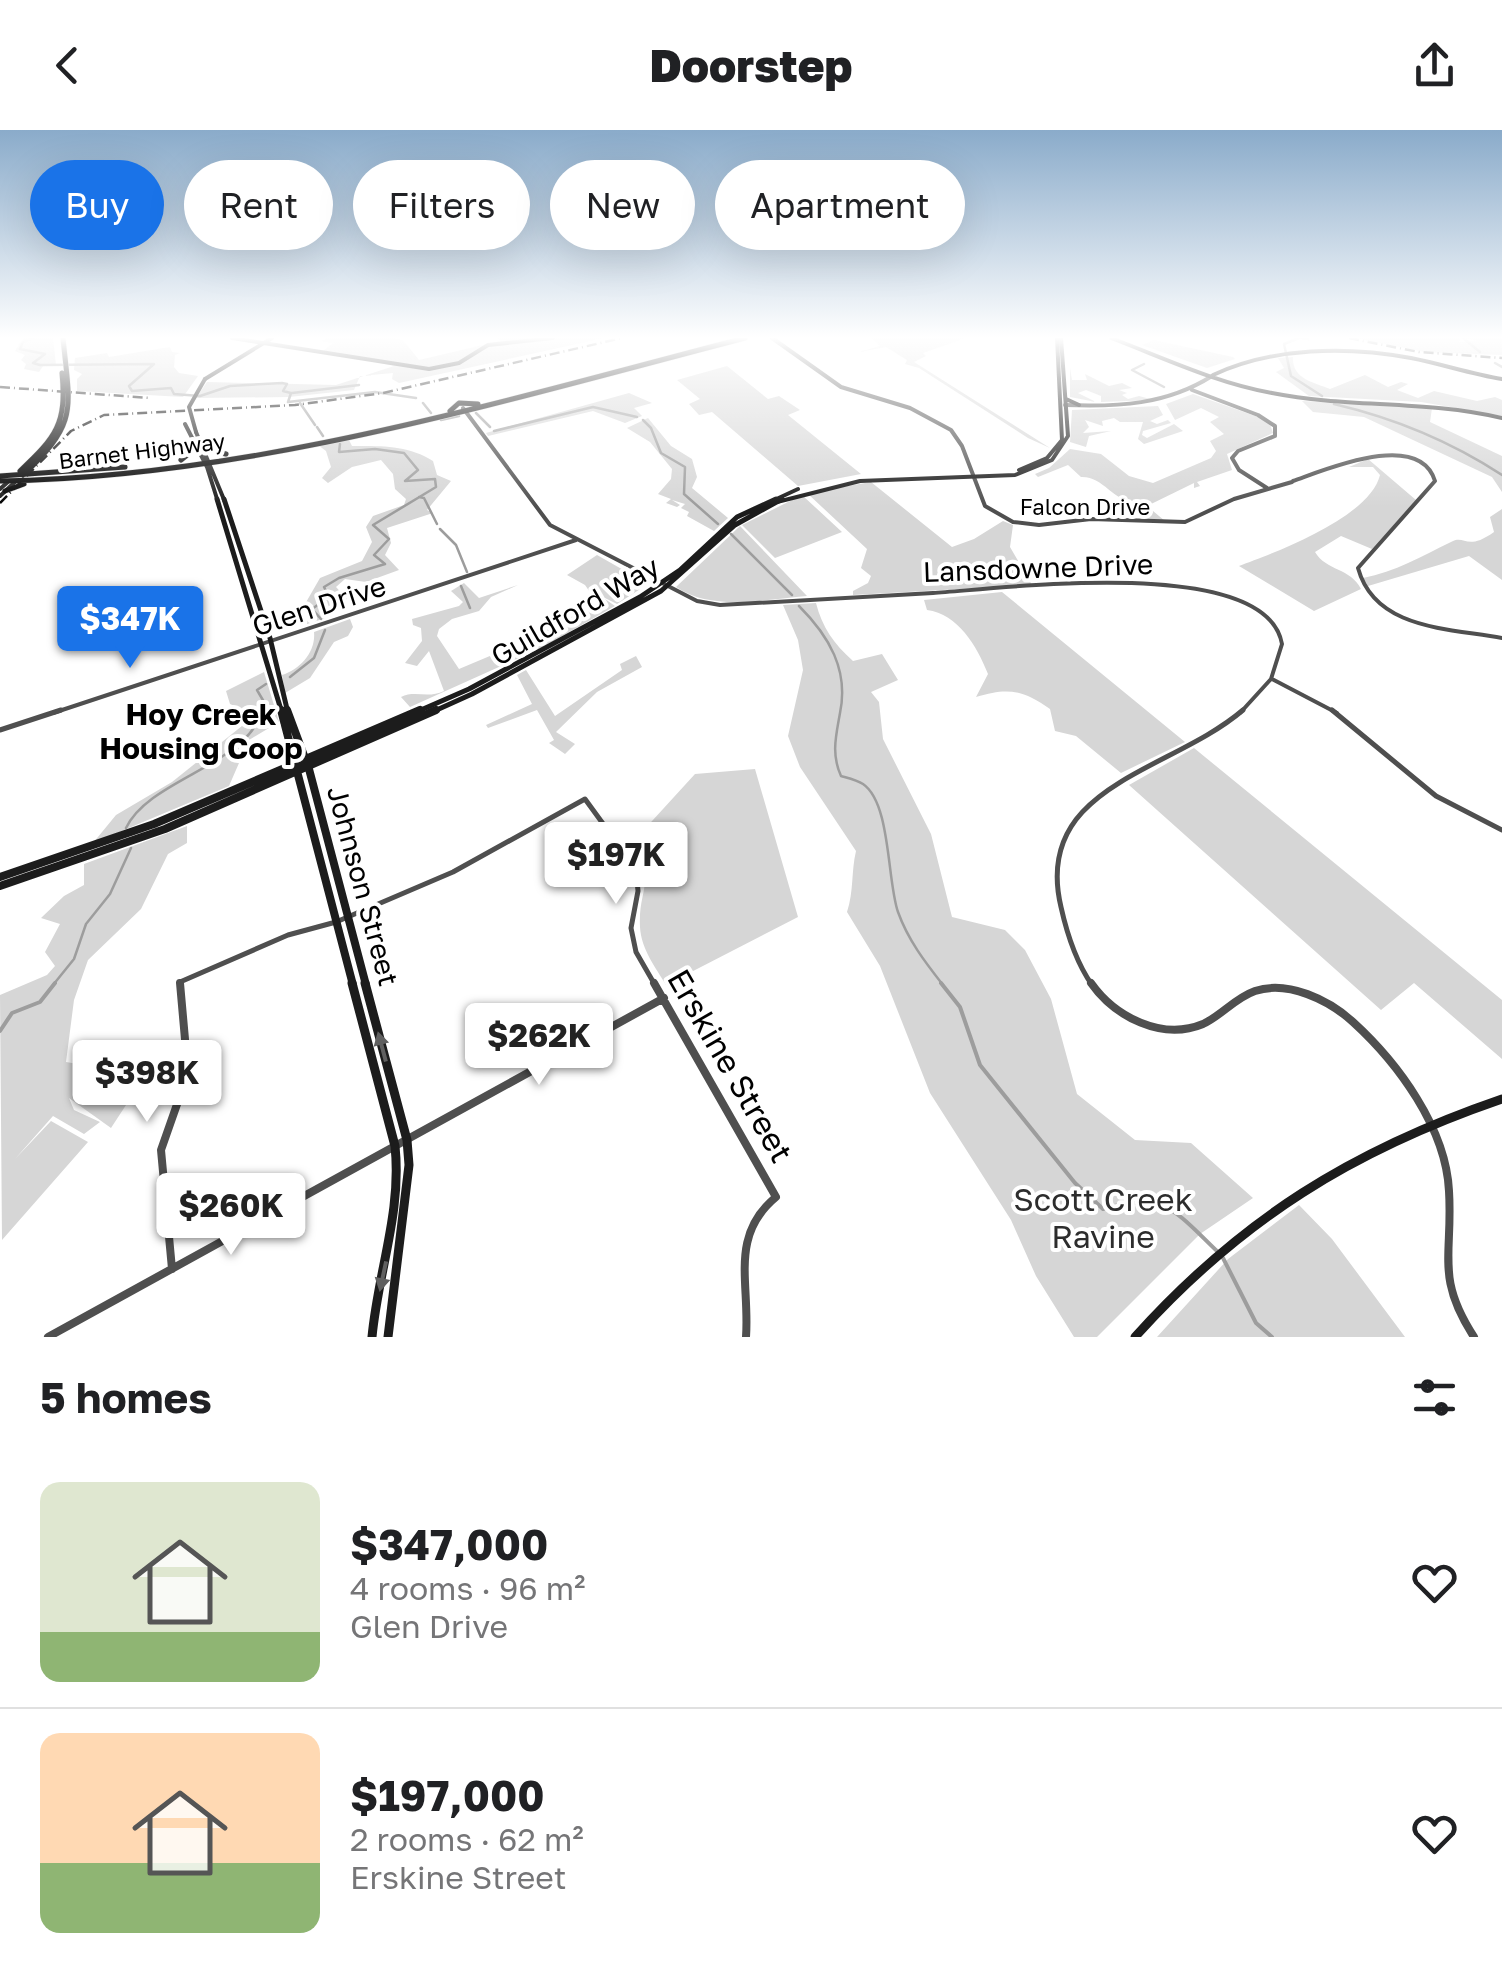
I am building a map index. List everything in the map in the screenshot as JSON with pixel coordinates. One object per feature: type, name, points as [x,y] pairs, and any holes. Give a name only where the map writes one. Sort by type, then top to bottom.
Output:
[{"type":"main road","points":[[2,492],[48,443],[64,418],[64,394]]},
{"type":"main road","points":[[0,478],[15,479],[60,439],[70,419],[71,394]]},
{"type":"main road","points":[[193,394],[186,405],[188,434],[208,460]]},
{"type":"main road","points":[[195,394],[189,406],[208,460]]},
{"type":"main road","points":[[450,412],[519,394]]},
{"type":"main road","points":[[450,412],[459,403],[478,406],[522,394]]},
{"type":"main road","name":"Guildford Way","points":[[0,877],[126,836],[472,694],[558,650],[664,585],[735,526],[790,496],[860,481],[1015,475],[1052,460],[1067,441],[1064,394]]},
{"type":"main road","points":[[1291,394],[1451,407],[1502,418]]},
{"type":"main road","points":[[1065,405],[1080,405]]},
{"type":"main road","points":[[1065,405],[1080,405]]},
{"type":"main road","name":"Barnet Highway","points":[[15,479],[208,460],[450,412]]},
{"type":"main road","points":[[184,462],[196,448]]},
{"type":"main road","points":[[208,460],[227,457]]},
{"type":"main road","name":"Johnson Street","points":[[208,460],[307,763],[407,1140],[410,1204],[388,1337]]},
{"type":"main road","name":"Barnet Highway","points":[[15,479],[35,481],[184,462]]},
{"type":"main road","points":[[37,463],[62,473]]},
{"type":"main road","points":[[0,478],[26,465]]},
{"type":"main road","points":[[2,492],[35,481]]},
{"type":"main road","name":"Johnson Street","points":[[268,644],[400,1172],[399,1201],[372,1337]]},
{"type":"main road","name":"Guildford Way","points":[[0,886],[136,840],[297,767]]},
{"type":"main road","points":[[1135,1337],[1160,1306],[1268,1211],[1305,1185],[1427,1124],[1502,1100]]},
{"type":"street","name":"Falcon Drive","points":[[866,394],[937,421],[960,442],[990,512],[1026,525],[1091,519],[1185,522],[1233,501],[1376,454],[1404,457],[1426,466],[1435,482],[1358,568],[1360,583],[1372,598],[1405,619],[1502,638]]},
{"type":"street","points":[[1080,405],[1156,403],[1180,394]]},
{"type":"street","points":[[1203,394],[1258,415],[1275,426],[1272,438],[1233,455],[1234,464],[1268,489]]},
{"type":"street","name":"Lansdowne Drive","points":[[465,411],[550,525],[697,601],[720,605],[1097,584],[1184,589],[1234,598],[1270,620],[1279,631],[1282,644],[1272,679]]},
{"type":"street","points":[[1248,476],[1269,483],[1289,482]]},
{"type":"street","name":"Glen Drive","points":[[0,732],[576,540]]},
{"type":"street","points":[[1474,1337],[1448,1293],[1446,1163],[1427,1124],[1370,1034],[1322,1001],[1292,990],[1261,990],[1196,1026],[1154,1027],[1109,1004],[1087,981],[1077,962],[1058,897],[1056,872],[1061,840],[1072,820],[1108,791],[1234,719],[1255,702],[1272,679],[1338,713],[1436,796],[1502,830]]},
{"type":"street","name":"Erskine Street","points":[[347,918],[485,857],[586,799],[634,864],[638,884],[631,920],[633,943],[776,1197],[756,1214],[747,1231],[743,1258],[749,1311],[746,1337]]},
{"type":"street","points":[[172,1269],[160,1150],[188,1073],[180,982],[288,935],[347,918]]},
{"type":"street","points":[[48,1337],[664,998]]},
{"type":"green space","points":[[136,394],[185,394],[183,397]]},
{"type":"green space","points":[[199,394],[314,394],[289,397],[196,398]]},
{"type":"green space","points":[[624,394],[652,403],[634,408],[642,416],[625,423],[593,411],[488,436],[486,433]]},
{"type":"green space","points":[[694,394],[762,394],[768,399],[779,396],[800,410],[788,415],[861,474],[798,486],[712,412],[699,415],[689,404],[700,399]]},
{"type":"green space","points":[[960,394],[1050,448],[1028,438]]},
{"type":"green space","points":[[1081,394],[1096,402],[1070,397]]},
{"type":"green space","points":[[1097,394],[1154,400],[1101,402]]},
{"type":"green space","points":[[1194,394],[1261,418],[1270,424],[1273,433],[1227,454],[1232,470],[1147,506],[1165,521],[1147,519],[1134,502],[1120,498],[1096,480],[1081,477],[1068,465],[1038,477],[1035,474],[1049,468],[1070,449],[1101,454],[1129,476],[1153,483],[1211,458],[1216,451],[1210,441],[1224,434],[1210,422],[1219,417],[1201,408],[1175,420],[1166,404]]},
{"type":"green space","points":[[1408,394],[1418,398],[1448,394],[1477,401],[1495,397],[1502,400],[1502,416],[1421,402],[1309,396]]},
{"type":"green space","points":[[1302,401],[1432,408],[1430,422],[1502,456],[1502,492],[1492,477],[1364,417],[1313,412]]},
{"type":"green space","points":[[1158,406],[1163,415],[1150,421],[1171,423],[1143,431],[1142,435],[1147,438],[1174,424],[1183,431],[1144,444],[1138,439],[1143,422],[1120,422],[1114,418],[1102,421],[1103,426],[1085,420],[1089,427],[1083,433],[1111,431],[1089,436],[1086,447],[1070,442],[1072,410]]},
{"type":"green space","points":[[648,418],[671,446],[692,459],[697,477],[692,488],[728,518],[714,531],[687,516],[689,512],[681,508],[685,504],[672,500],[680,505],[677,507],[666,503],[671,499],[658,494],[671,479],[672,469],[650,442],[627,428]]},
{"type":"green space","points":[[349,440],[352,446],[394,448],[424,456],[433,461],[437,475],[451,481],[427,510],[433,513],[387,528],[391,543],[385,555],[399,570],[366,582],[345,579],[336,587],[347,599],[322,610],[332,616],[307,624],[301,611],[320,578],[362,561],[372,542],[366,527],[373,516],[404,505],[406,499],[395,489],[393,474],[381,460],[352,467],[328,483],[322,478],[331,467],[326,451],[318,445]]},
{"type":"green space","points":[[1368,459],[1416,500],[1372,549],[1341,536],[1315,552],[1325,563],[1351,577],[1361,589],[1314,611],[1239,566],[1320,531],[1359,505],[1380,475],[1373,467],[1349,467]]},
{"type":"green space","points":[[871,482],[952,547],[1003,521],[1013,525],[1010,547],[1032,585],[853,595],[871,576],[861,568],[867,549],[807,493]]},
{"type":"green space","points":[[802,495],[842,532],[775,558],[742,525]]},
{"type":"green space","points":[[1502,509],[1502,580],[1469,556],[1368,586],[1363,578],[1397,568],[1456,540],[1472,542],[1485,538],[1494,532],[1490,517]]},
{"type":"green space","points":[[740,526],[807,596],[723,602],[691,595],[676,587]]},
{"type":"green space","points":[[597,555],[648,584],[617,604],[594,598],[585,585],[567,575]]},
{"type":"green space","points":[[464,583],[479,598],[518,585],[491,597],[479,611],[452,619],[439,629],[437,636],[459,669],[530,639],[605,599],[615,606],[543,647],[410,707],[401,697],[444,691],[429,651],[417,666],[405,663],[422,641],[421,628],[413,625],[412,619],[459,606],[463,602],[451,591]]},
{"type":"green space","points":[[1002,592],[1185,742],[1121,773],[1076,736],[1055,731],[1050,709],[1032,698],[1006,691],[976,697],[988,674],[978,653],[957,625],[927,610],[924,600]]},
{"type":"green space","name":"Scott Creek Ravine","points":[[816,603],[830,635],[853,661],[882,654],[898,680],[871,692],[879,702],[883,739],[931,834],[952,917],[1005,930],[1025,950],[1051,999],[1077,1094],[1135,1140],[1191,1143],[1253,1198],[1200,1234],[1097,1337],[1074,1337],[1036,1276],[1011,1220],[930,1093],[880,966],[847,912],[856,851],[800,767],[788,736],[803,670],[798,640],[783,605]]},
{"type":"green space","points":[[350,619],[353,627],[348,636],[334,642],[310,678],[285,693],[282,675],[306,659],[314,632]]},
{"type":"green space","points":[[636,656],[642,667],[597,692],[556,732],[575,744],[565,754],[549,743],[554,740],[537,710],[488,728],[486,725],[532,704],[517,675],[526,670],[555,716],[622,670],[620,664]]},
{"type":"green space","points":[[264,672],[279,722],[249,740],[229,786],[93,843],[116,815],[172,782],[257,714],[251,708],[244,710],[230,704],[226,691]]},
{"type":"green space","points":[[1194,748],[1502,1000],[1502,1059],[1414,983],[1381,1010],[1129,785]]},
{"type":"green space","points":[[755,769],[798,917],[666,985],[641,935],[645,878],[631,844],[695,774]]},
{"type":"green space","points":[[187,826],[187,843],[168,854],[141,909],[88,960],[74,1000],[66,1062],[132,1073],[181,1049],[182,1057],[143,1079],[111,1128],[69,1098],[74,1110],[100,1122],[84,1134],[53,1116],[15,1159],[51,1121],[88,1142],[2,1240],[0,995],[47,975],[55,966],[45,952],[60,924],[41,918],[64,896],[84,885],[84,864]]},
{"type":"green space","name":"Scott Creek Ravine","points":[[1299,1205],[1332,1239],[1405,1337],[1157,1337],[1228,1259]]},
{"type":"waterway","points":[[178,394],[205,394]]},
{"type":"waterway","points":[[291,394],[288,402],[355,394]]},
{"type":"waterway","points":[[391,394],[416,398]]},
{"type":"waterway","points":[[300,403],[315,425]]},
{"type":"waterway","points":[[423,403],[431,413]]},
{"type":"waterway","points":[[1334,404],[1421,432],[1502,475]]},
{"type":"waterway","points":[[494,431],[593,407],[637,417]]},
{"type":"waterway","points":[[476,413],[490,427]]},
{"type":"waterway","points":[[441,420],[459,416]]},
{"type":"waterway","points":[[643,420],[651,428],[661,453],[685,467],[684,494],[718,524]]},
{"type":"waterway","points":[[317,427],[323,436]]},
{"type":"waterway","points":[[340,444],[339,452],[375,449],[404,453],[418,470],[405,481],[435,479],[436,487],[419,497]]},
{"type":"waterway","points":[[321,619],[312,609],[329,597],[324,587],[339,578],[385,564],[374,555],[389,539],[373,525],[419,497]]},
{"type":"waterway","points":[[419,497],[424,498],[437,524]]},
{"type":"waterway","points":[[440,529],[456,545],[467,572]]},
{"type":"waterway","points":[[731,534],[792,595]]},
{"type":"waterway","points":[[461,586],[470,608]]},
{"type":"waterway","points":[[799,606],[828,642],[839,668],[842,697],[835,745],[841,776],[861,783],[879,808],[898,912],[923,959],[943,985]]},
{"type":"waterway","points":[[290,677],[314,658],[325,630]]},
{"type":"waterway","points":[[126,828],[157,795],[243,741],[257,723],[264,702],[257,690],[266,684]]},
{"type":"waterway","points":[[53,985],[74,959],[86,924],[110,894],[131,848]]},
{"type":"waterway","points":[[0,1031],[12,1013],[40,1002],[55,983]]},
{"type":"waterway","points":[[941,983],[960,1007],[980,1065],[1075,1183],[1103,1209],[1141,1202],[1168,1208],[1218,1252]]},
{"type":"waterway","points":[[1223,1258],[1256,1323],[1272,1337]]},
{"type":"railway","points":[[100,394],[150,398]]},
{"type":"railway","points":[[0,503],[71,431],[104,415],[295,405],[373,394]]},
{"type":"district","name":"Hoy Creek Housing Coop","points":[[201,732]]}]
